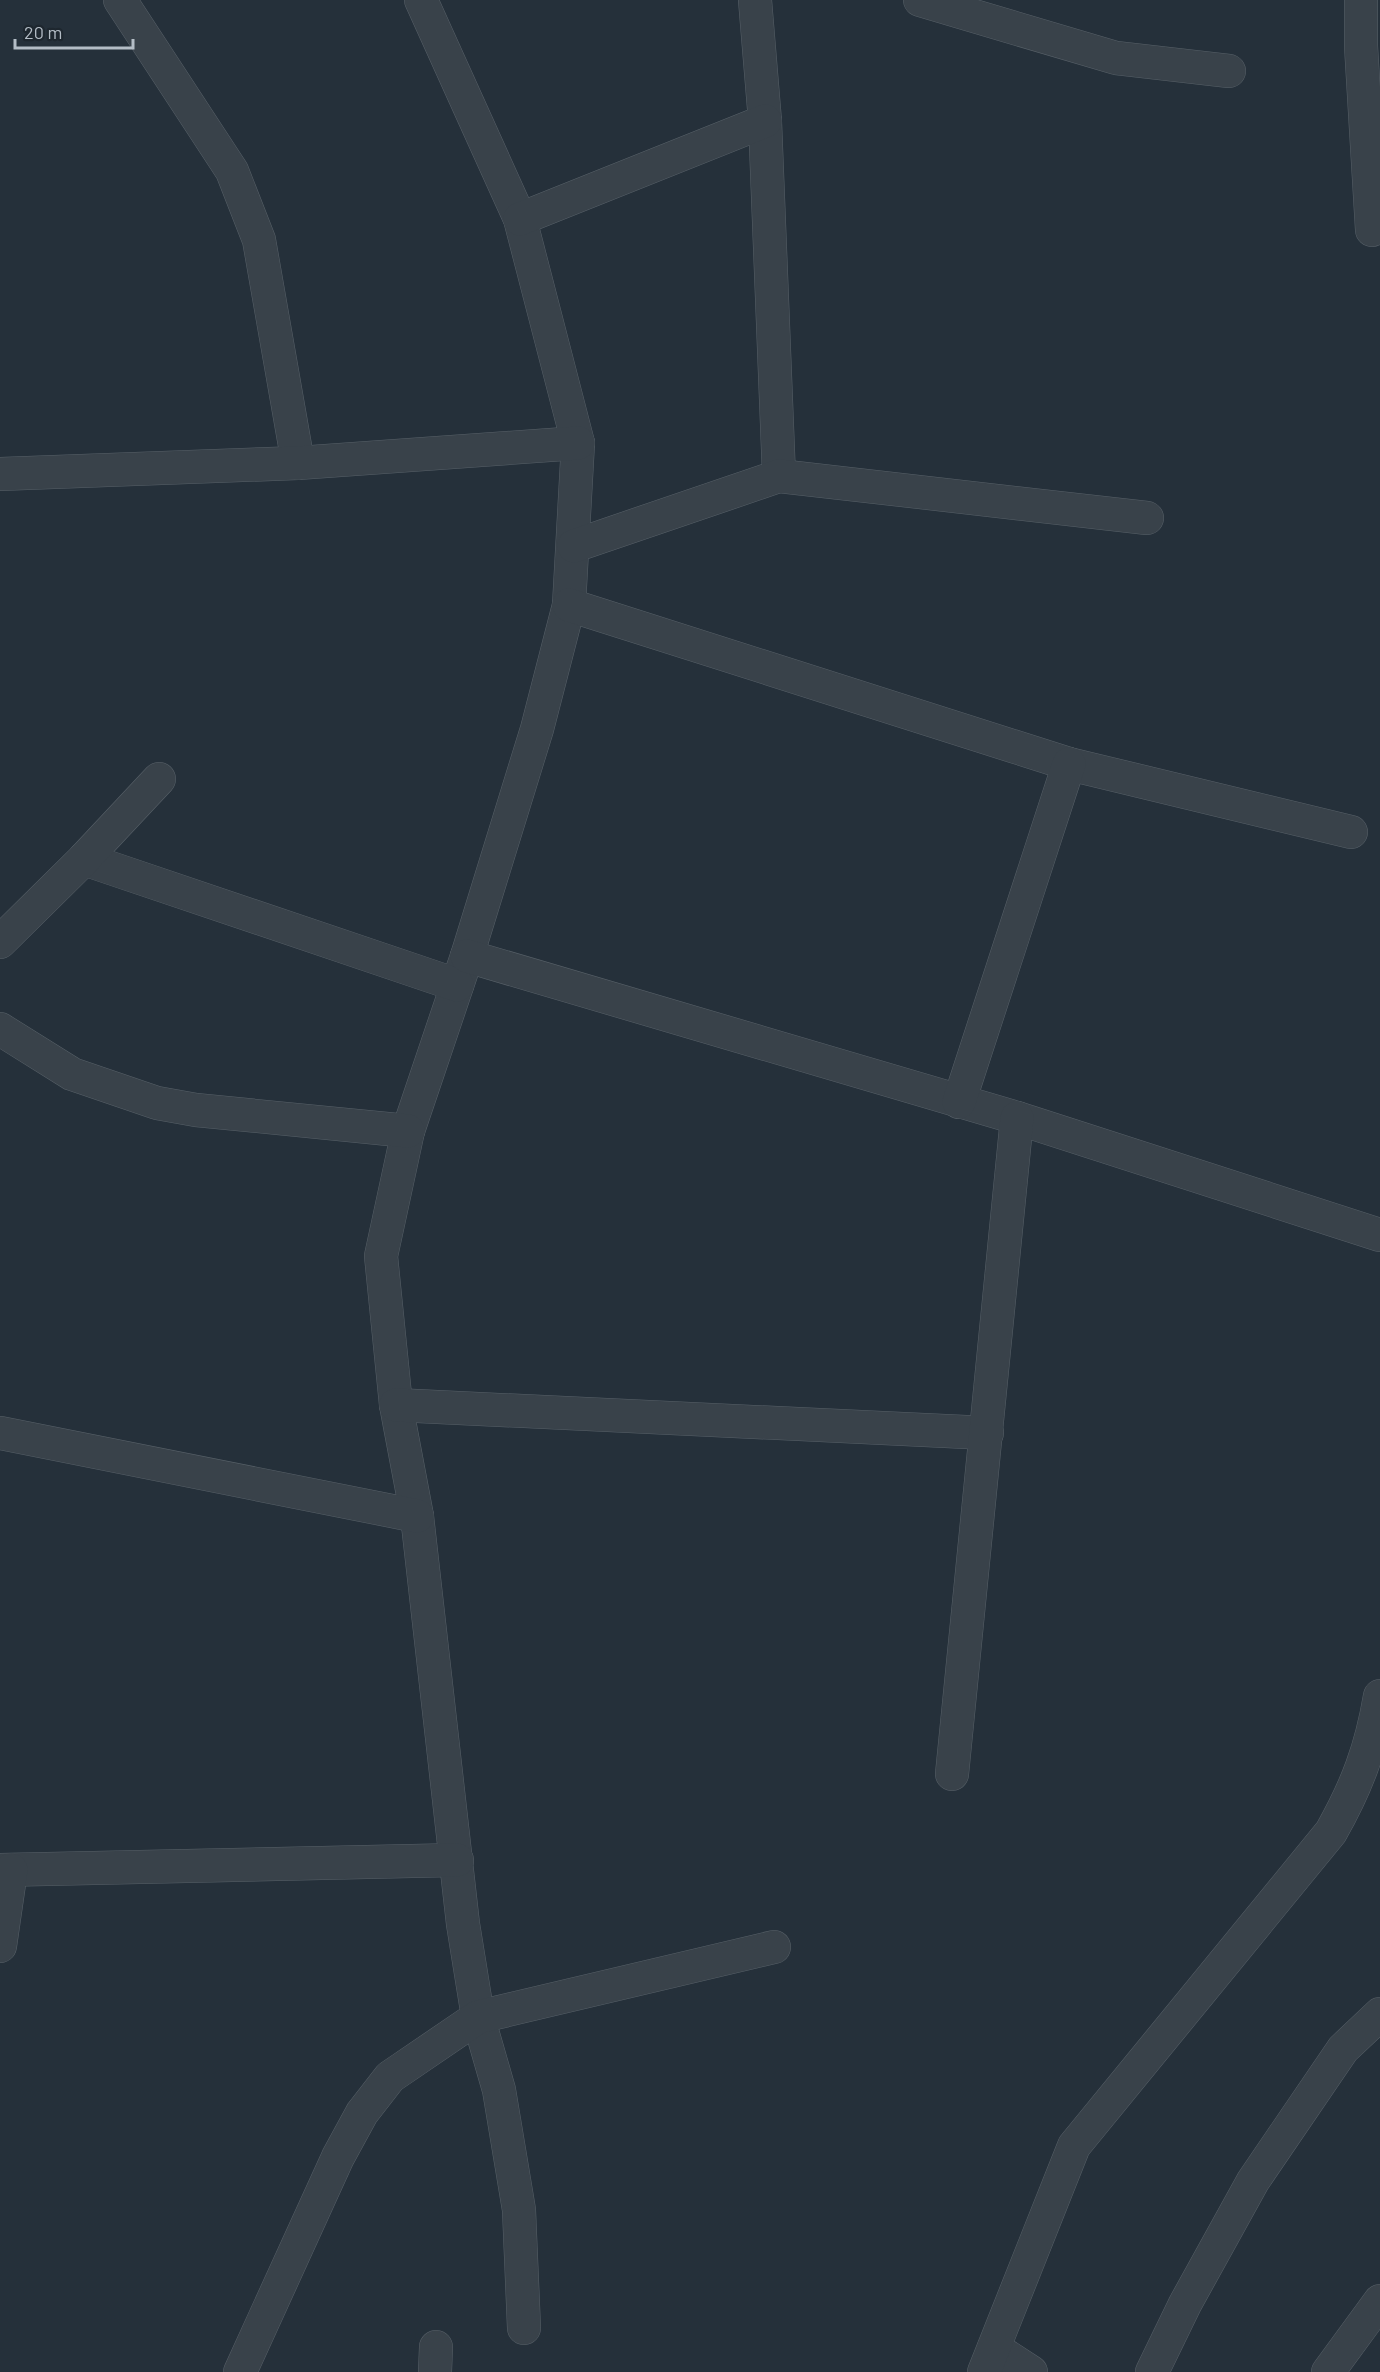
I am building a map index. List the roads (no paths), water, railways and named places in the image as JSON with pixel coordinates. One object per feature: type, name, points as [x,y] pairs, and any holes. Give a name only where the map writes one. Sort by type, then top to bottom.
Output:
[{"type":"street","points":[[120,0],[232,171],[240,190],[259,240],[298,463]]},
{"type":"street","points":[[421,0],[520,219],[578,444],[569,605],[537,729],[462,970],[408,1131],[381,1256],[396,1406],[417,1516],[463,1924],[478,2017],[499,2090],[519,2210],[524,2328]]},
{"type":"street","points":[[755,0],[765,121],[778,476]]},
{"type":"street","points":[[920,0],[1116,58],[1229,71]]},
{"type":"street","points":[[1361,0],[1370,46],[1372,230]]},
{"type":"street","points":[[520,219],[765,121]]},
{"type":"street","points":[[0,474],[298,463],[578,444]]},
{"type":"street","points":[[574,546],[778,476],[1147,518]]},
{"type":"street","points":[[569,605],[1069,764],[1352,832]]},
{"type":"street","points":[[959,1102],[1069,764]]},
{"type":"street","points":[[0,942],[84,859],[159,779]]},
{"type":"street","points":[[84,859],[462,970],[1017,1118],[1380,1235]]},
{"type":"street","points":[[0,1029],[72,1074],[157,1102],[196,1110],[408,1131]]},
{"type":"street","points":[[952,1773],[1017,1118]]},
{"type":"street","points":[[396,1406],[987,1433]]},
{"type":"street","points":[[0,1433],[417,1516]]},
{"type":"street","points":[[1031,2372],[989,2360],[1074,2146],[1331,1832],[1353,1792],[1374,1731],[1380,1696]]},
{"type":"street","points":[[0,1946],[6,1870],[457,1860]]},
{"type":"street","points":[[240,2372],[338,2157],[363,2113],[390,2077],[478,2017],[774,1947]]},
{"type":"street","points":[[1152,2372],[1185,2304],[1254,2181],[1343,2049],[1380,2014]]},
{"type":"street","points":[[1328,2372],[1380,2301]]}]
